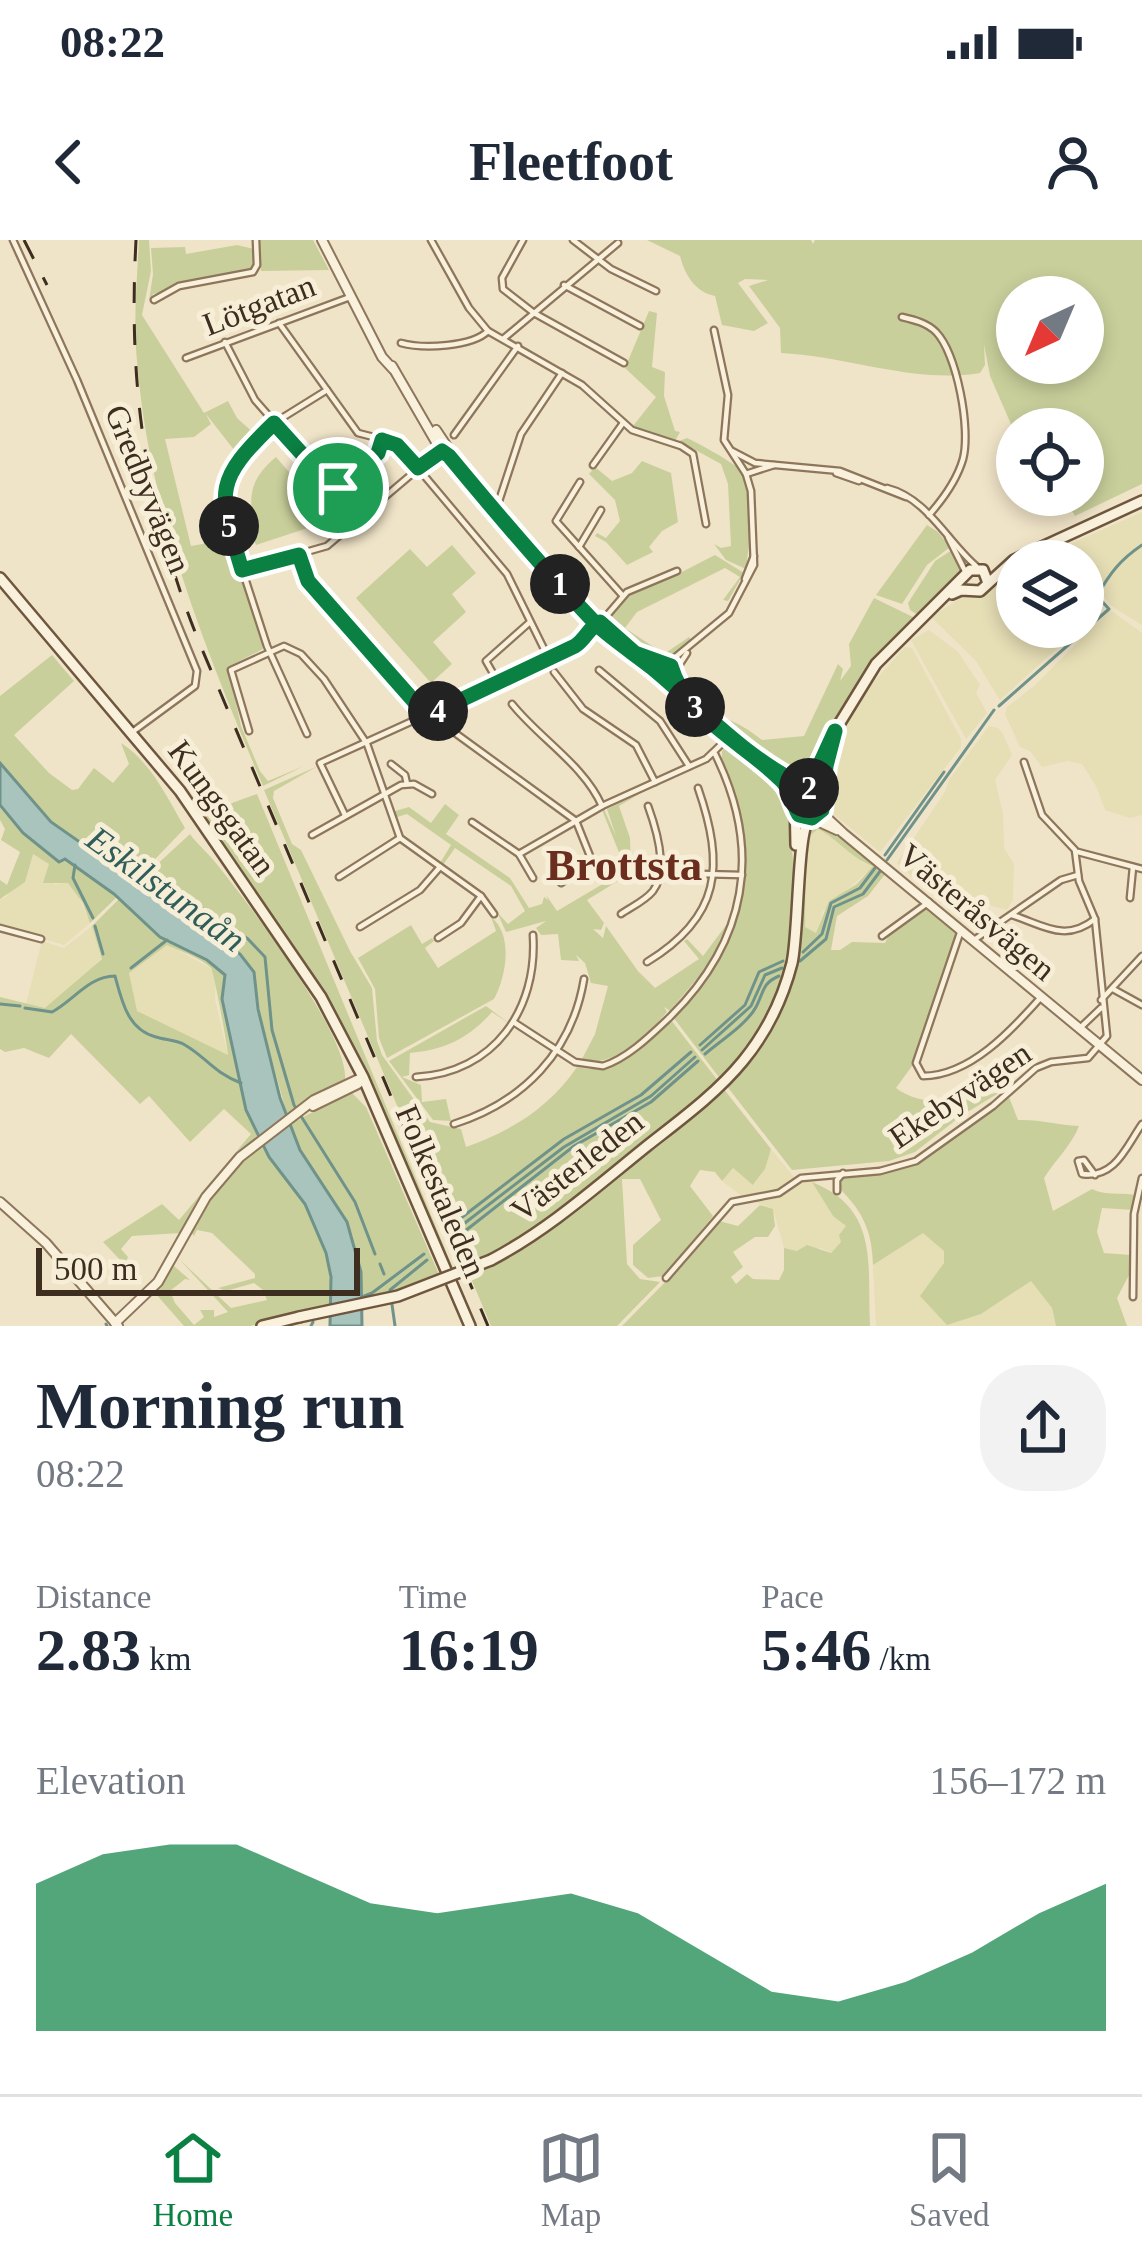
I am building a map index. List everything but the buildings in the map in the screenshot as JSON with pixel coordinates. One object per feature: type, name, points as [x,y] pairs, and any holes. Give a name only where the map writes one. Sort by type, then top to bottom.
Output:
[{"type":"main road","points":[[835,731],[826,766],[824,803],[820,814],[810,819],[799,815],[793,804],[797,793],[808,788],[835,731],[862,683],[890,647],[965,575],[1002,568],[1142,501]]},
{"type":"main road","points":[[947,597],[980,591],[984,574]]},
{"type":"main road","points":[[965,575],[970,590]]},
{"type":"main road","name":"Kungsgatan","points":[[0,578],[133,735],[321,997],[363,1077]]},
{"type":"main road","points":[[808,788],[819,792],[824,803]]},
{"type":"main road","name":"Västerleden","points":[[793,804],[800,904]]},
{"type":"main road","name":"Västerleden","points":[[262,1326],[398,1296],[491,1260],[572,1208],[694,1108],[744,1060],[778,1002],[792,962],[800,904],[801,831],[810,819]]},
{"type":"main road","name":"Folkestaleden","points":[[363,1077],[470,1326]]},
{"type":"street","name":"Gredbyvägen","points":[[13,240],[70,364],[197,671],[195,686],[133,735]]},
{"type":"street","points":[[154,300],[179,286],[253,272],[256,240]]},
{"type":"street","points":[[322,240],[374,340],[468,478],[598,624],[666,672],[690,703],[787,786],[793,804]]},
{"type":"street","points":[[431,240],[469,308],[488,331],[599,397],[642,436],[693,454],[706,524]]},
{"type":"street","points":[[523,240],[501,286],[534,313],[625,363]]},
{"type":"street","points":[[573,240],[598,260],[656,291]]},
{"type":"street","points":[[503,339],[618,243]]},
{"type":"street","points":[[564,285],[640,326]]},
{"type":"street","name":"Lötgatan","points":[[186,358],[350,297]]},
{"type":"street","points":[[902,317],[928,326],[940,337],[965,422],[959,471],[929,514]]},
{"type":"street","points":[[279,323],[358,433],[397,445],[507,574],[549,659]]},
{"type":"street","points":[[666,672],[726,610],[752,573],[750,469],[724,440],[728,394],[713,330]]},
{"type":"street","points":[[401,343],[472,341],[488,331]]},
{"type":"street","points":[[225,342],[255,400],[335,489],[378,453],[382,440]]},
{"type":"street","points":[[242,570],[332,543],[443,444],[518,346]]},
{"type":"street","points":[[499,501],[521,434],[562,373]]},
{"type":"street","points":[[307,734],[269,652],[225,514],[225,488],[238,458],[274,423],[327,390]]},
{"type":"street","points":[[593,465],[623,423]]},
{"type":"street","points":[[750,469],[779,463],[831,470],[906,497],[929,514],[984,574]]},
{"type":"street","points":[[580,482],[556,518],[623,596]]},
{"type":"street","points":[[579,547],[601,510]]},
{"type":"street","points":[[948,537],[965,575]]},
{"type":"street","points":[[299,555],[308,581],[427,716]]},
{"type":"street","points":[[345,815],[320,763],[575,646],[623,596],[677,571]]},
{"type":"street","points":[[499,682],[486,661],[530,622]]},
{"type":"street","points":[[249,731],[231,670],[290,646],[324,679],[367,744],[400,838],[482,896],[494,914]]},
{"type":"street","points":[[599,670],[660,721],[689,766]]},
{"type":"street","points":[[554,672],[584,709],[636,745],[655,782]]},
{"type":"street","points":[[512,704],[591,783],[602,806]]},
{"type":"street","points":[[440,722],[576,821],[592,861],[561,883]]},
{"type":"street","points":[[519,854],[602,806],[715,754],[729,737]]},
{"type":"street","points":[[515,1023],[581,1065],[603,1066],[652,1034],[700,984],[734,920],[742,875],[736,809],[715,754]]},
{"type":"street","points":[[1024,762],[1042,815],[1075,850],[1142,869]]},
{"type":"street","points":[[391,764],[405,775],[407,784]]},
{"type":"street","points":[[766,766],[808,788]]},
{"type":"street","points":[[312,835],[383,792],[407,784],[432,794]]},
{"type":"street","points":[[647,962],[695,926],[705,907],[712,874],[710,835],[698,788]]},
{"type":"street","name":"Västeråsvägen","points":[[824,803],[828,819],[843,833],[1142,1080]]},
{"type":"street","points":[[621,914],[652,892],[658,873],[656,832],[648,806]]},
{"type":"street","name":"Västeråsvägen","points":[[810,819],[843,833]]},
{"type":"street","points":[[472,822],[519,854],[533,878]]},
{"type":"street","points":[[339,877],[400,838]]},
{"type":"street","points":[[1075,850],[1078,875],[1095,919],[1107,1032],[1100,1045]]},
{"type":"street","points":[[360,927],[420,890],[440,867]]},
{"type":"street","points":[[1130,898],[1133,867]]},
{"type":"street","points":[[658,873],[742,875]]},
{"type":"street","points":[[974,940],[1060,880],[1078,875]]},
{"type":"street","points":[[438,938],[461,923],[482,896]]},
{"type":"street","points":[[882,936],[928,902]]},
{"type":"street","points":[[1010,915],[1059,932],[1082,930],[1095,919]]},
{"type":"street","points":[[0,928],[40,939]]},
{"type":"street","points":[[962,930],[916,1063],[927,1077],[961,1068],[1042,996]]},
{"type":"street","points":[[416,1077],[450,1072],[482,1057],[515,1023],[532,982],[533,935]]},
{"type":"street","points":[[1079,1028],[1142,956]]},
{"type":"street","points":[[454,1124],[509,1100],[532,1081],[557,1051],[574,1017],[584,979]]},
{"type":"street","points":[[1113,989],[1142,1005]]},
{"type":"street","name":"Ekebyvägen","points":[[666,1278],[731,1202],[779,1193],[795,1179],[886,1170],[916,1160],[1036,1068],[1058,1060],[1088,1058],[1100,1045]]},
{"type":"street","points":[[0,1202],[46,1243],[116,1324],[158,1282],[206,1197],[254,1144],[363,1077]]},
{"type":"street","points":[[1095,1175],[1107,1172],[1129,1149],[1142,1124]]},
{"type":"street","points":[[837,1191],[843,1173]]},
{"type":"street","points":[[1132,1298],[1134,1214],[1142,1178]]},
{"type":"shaded area","points":[[1142,512],[1142,625],[1104,597],[1104,540],[1079,540]]},
{"type":"shaded area","points":[[996,586],[996,648],[1058,648],[1000,700],[976,661],[931,617],[961,598],[983,597]]},
{"type":"shaded area","points":[[1110,610],[1142,633],[1142,815],[1130,818],[1105,810],[1082,764],[1067,761],[1042,767],[1030,751],[1020,747],[1005,714],[1072,648],[1104,648],[1104,616]]},
{"type":"shaded area","points":[[929,630],[958,652],[980,685],[976,693],[987,713],[966,739],[911,640]]},
{"type":"shaded area","points":[[905,647],[912,648],[961,747],[880,852],[831,812],[831,773],[850,716]]},
{"type":"shaded area","points":[[989,726],[1003,734],[1012,755],[995,780],[1004,848],[1014,864],[1013,899],[1007,910],[979,896],[966,902],[929,891],[897,863]]},
{"type":"shaded area","points":[[818,829],[874,866],[823,911],[816,934],[805,927],[806,839]]},
{"type":"shaded area","points":[[33,854],[50,864],[48,873],[54,884],[68,883],[76,891],[90,923],[64,945],[0,926],[0,899],[6,897]]},
{"type":"shaded area","points":[[92,926],[102,958],[53,1004],[45,1008],[26,1004],[42,941],[64,948]]},
{"type":"shaded area","points":[[167,944],[210,968],[216,977],[215,999],[228,1055],[136,1011],[129,973]]},
{"type":"shaded area","points":[[771,1149],[797,1181],[812,1182],[833,1216],[846,1226],[831,1253],[821,1248],[784,1248],[773,1209],[743,1197],[722,1181],[733,1168],[754,1185]]},
{"type":"shaded area","points":[[923,1232],[944,1251],[944,1263],[935,1278],[947,1324],[981,1314],[1031,1281],[1052,1308],[1056,1326],[876,1326],[873,1265]]},
{"type":"green space","points":[[139,240],[149,240],[151,271],[142,315],[204,413],[228,401],[237,418],[257,436],[238,455],[206,414],[211,424],[194,437],[165,439],[191,546],[214,542],[214,537],[228,533],[263,649],[228,667],[241,726],[260,771],[268,781],[304,766],[263,786],[201,631],[154,471],[136,346]]},
{"type":"green space","points":[[259,240],[313,240],[329,270],[261,271]]},
{"type":"green space","points":[[647,240],[811,240],[813,244],[815,240],[1142,240],[1142,484],[1104,502],[1104,408],[1004,408],[990,376],[984,344],[985,365],[980,373],[955,375],[781,353],[780,328],[749,286],[768,280],[738,283],[768,323],[754,331],[722,325],[715,296],[702,291],[680,256]]},
{"type":"green space","points":[[237,245],[254,249],[250,270],[153,294],[149,301],[151,248],[185,247],[186,254]]},
{"type":"green space","points":[[649,311],[657,313],[652,367],[665,372],[664,396],[675,431],[680,432],[675,441],[633,426],[656,397],[625,368]]},
{"type":"green space","points":[[687,438],[744,475],[750,515],[746,569],[726,560],[714,544],[731,546],[728,484],[721,464],[679,441]]},
{"type":"green space","points":[[276,457],[302,487],[309,482],[326,500],[316,509],[326,522],[256,545],[250,531],[234,533],[255,526],[253,488]]},
{"type":"green space","points":[[642,461],[671,473],[678,522],[662,531],[649,547],[653,552],[627,565],[595,536],[606,538],[620,521],[615,500],[589,474],[595,467],[612,481],[632,473]]},
{"type":"green space","points":[[927,525],[950,547],[927,565],[902,604],[876,595]]},
{"type":"green space","points":[[452,545],[476,573],[452,594],[466,612],[433,642],[452,664],[431,683],[356,598],[410,549],[427,567]]},
{"type":"green space","points":[[952,550],[963,573],[918,615],[908,603],[935,561]]},
{"type":"green space","points":[[715,555],[744,573],[728,601],[723,600],[740,577],[725,568],[637,612],[625,628],[664,654],[689,637],[678,650],[667,656],[648,655],[610,624],[608,619],[633,591]]},
{"type":"green space","points":[[874,598],[915,618],[860,679],[807,782],[765,760],[706,710],[762,740],[804,736],[838,664],[843,669],[840,681],[851,666],[849,644]]},
{"type":"green space","points":[[52,655],[74,681],[14,735],[72,790],[94,768],[113,783],[129,764],[121,743],[150,771],[185,828],[136,879],[51,822],[0,763],[0,696]]},
{"type":"green space","points":[[729,745],[773,776],[790,801],[794,881],[790,943],[774,1000],[761,1027],[721,1080],[673,1017],[718,957],[741,897],[742,832],[722,759]]},
{"type":"green space","points":[[318,766],[274,791],[273,798],[292,844],[301,850],[372,988],[382,1055],[430,1122],[461,1129],[466,1147],[483,1141],[541,1106],[577,1067],[617,1063],[671,1020],[719,1082],[550,1222],[466,1269],[264,790]]},
{"type":"green space","points":[[641,793],[619,806],[630,838],[631,869],[621,852],[631,873],[587,900],[604,923],[601,930],[593,929],[603,938],[606,926],[662,1005],[638,971],[655,988],[699,959],[684,941],[703,956],[727,924],[709,964],[670,1011],[664,1007],[667,1012],[617,1055],[581,1061],[595,1034],[608,986],[591,983],[585,963],[576,955],[579,961],[561,960],[558,934],[541,935],[536,928],[546,921],[506,932],[497,912],[508,924],[525,911],[511,886],[455,848],[443,865],[451,845],[407,814],[394,818],[392,812],[409,807],[431,823],[445,804],[459,815],[446,834],[510,878],[529,908],[542,904],[544,897],[548,900],[546,895],[557,911],[618,875],[613,865],[622,860],[602,810],[616,836],[607,809]]},
{"type":"green space","points":[[257,794],[455,1273],[343,1025],[239,865],[199,815]]},
{"type":"green space","points":[[0,805],[23,833],[59,862],[64,859],[117,897],[90,923],[68,883],[43,883],[49,864],[33,854],[25,882],[0,899],[0,880],[7,885],[20,852],[1,840],[5,829]]},
{"type":"green space","points":[[808,824],[835,832],[886,873],[868,896],[837,916],[831,950],[852,942],[885,943],[890,933],[926,908],[956,933],[912,1066],[896,1088],[934,1101],[1002,1091],[915,1152],[889,1161],[792,1170],[726,1085],[763,1031],[792,966],[802,926],[806,844],[805,927],[816,933],[829,901],[857,884],[873,866],[818,829],[806,839]]},
{"type":"green space","points":[[190,834],[230,880],[293,968],[342,1059],[345,1079],[287,1115],[258,1009],[254,972],[240,954],[139,881]]},
{"type":"green space","points":[[119,899],[160,937],[207,960],[225,976],[234,1056],[259,1136],[213,1181],[181,1233],[132,1236],[121,1249],[128,1257],[125,1265],[103,1242],[162,1204],[179,1220],[251,1134],[224,1109],[190,1142],[149,1096],[140,1104],[71,1034],[49,1058],[24,1048],[0,1049],[0,997],[45,1008],[102,959],[92,926]],"holes":[[[167,945],[211,968],[228,1055],[137,1011],[129,973]]]},
{"type":"green space","points":[[491,917],[503,934],[506,955],[494,999],[387,1058],[379,1038],[375,989],[358,958],[411,925],[422,944],[434,941],[425,948],[438,968],[496,931]]},
{"type":"green space","points":[[486,1006],[510,1024],[492,1012],[456,1041],[410,1053],[409,1075],[402,1077],[421,1085],[422,1102],[446,1099],[451,1121],[433,1120],[389,1061]]},
{"type":"green space","points":[[723,1088],[771,1149],[765,1169],[753,1185],[733,1168],[722,1181],[715,1172],[700,1170],[690,1186],[713,1216],[664,1276],[648,1278],[633,1265],[633,1245],[661,1220],[640,1179],[622,1179],[627,1264],[640,1279],[660,1282],[617,1326],[491,1326],[470,1276],[553,1227]]},
{"type":"green space","points":[[351,1092],[366,1107],[441,1279],[362,1300],[345,1225],[290,1124]]},
{"type":"green space","points":[[1009,1097],[1018,1120],[1079,1126],[1044,1178],[1053,1211],[1092,1189],[1135,1195],[1133,1210],[1102,1208],[1097,1232],[1104,1253],[1131,1255],[1129,1275],[1117,1298],[1127,1326],[1056,1326],[1052,1308],[1031,1281],[981,1314],[947,1325],[920,1296],[944,1263],[944,1251],[923,1233],[873,1265],[865,1223],[840,1189],[843,1177],[879,1174],[920,1162],[969,1121]]},
{"type":"green space","points":[[262,1142],[318,1230],[328,1268],[331,1308],[250,1326],[184,1326],[155,1293],[174,1266],[190,1280],[170,1291],[194,1325],[204,1317],[200,1310],[214,1310],[214,1317],[228,1312],[179,1259],[231,1308],[267,1300],[254,1283],[226,1291],[218,1288],[255,1278],[255,1274],[212,1233],[197,1230],[194,1236],[190,1231],[223,1181]]},
{"type":"green space","points":[[812,1182],[834,1193],[859,1223],[868,1261],[870,1326],[622,1326],[674,1273],[715,1220],[738,1226],[760,1205],[773,1209],[775,1226],[768,1237],[755,1237],[733,1252],[743,1267],[731,1277],[736,1284],[747,1274],[753,1279],[779,1280],[784,1248],[797,1251],[807,1245],[831,1253],[846,1226],[833,1216]]},
{"type":"water","points":[[0,763],[51,822],[240,954],[254,972],[280,1098],[300,1150],[347,1222],[361,1272],[362,1326],[330,1326],[331,1277],[326,1253],[305,1204],[269,1157],[246,1110],[222,999],[225,975],[207,960],[160,937],[114,894],[65,859],[59,862],[23,833],[0,805]]},
{"type":"waterway","points":[[999,706],[1109,609],[1097,596],[1116,568],[1142,545]]},
{"type":"waterway","points":[[887,860],[994,710]]},
{"type":"waterway","points":[[885,855],[944,772]]},
{"type":"waterway","name":"Eskilstunaån","points":[[75,865],[73,878],[93,918]]},
{"type":"waterway","points":[[803,952],[822,934],[831,903],[860,888],[875,868]]},
{"type":"waterway","points":[[800,961],[826,939],[834,907],[863,894],[881,870]]},
{"type":"waterway","name":"Eskilstunaån","points":[[163,882],[248,939],[265,957],[272,1030],[294,1105],[355,1202],[375,1254]]},
{"type":"waterway","points":[[95,926],[103,954]]},
{"type":"waterway","points":[[131,968],[167,940]]},
{"type":"waterway","points":[[700,1045],[745,1005],[759,972],[783,961]]},
{"type":"waterway","points":[[702,1050],[751,1006],[765,975],[782,968]]},
{"type":"waterway","points":[[25,1008],[52,1012],[89,984],[115,976],[128,1014],[139,1028],[185,1045],[241,1083]]},
{"type":"waterway","points":[[705,1054],[746,1020],[766,985],[779,976]]},
{"type":"waterway","points":[[0,1004],[20,1006]]},
{"type":"waterway","points":[[461,1218],[564,1139],[641,1095],[691,1052]]},
{"type":"waterway","points":[[457,1229],[564,1147],[651,1096],[695,1057]]},
{"type":"waterway","points":[[460,1235],[574,1146],[651,1102],[698,1061]]},
{"type":"waterway","points":[[362,1297],[424,1254]]},
{"type":"waterway","points":[[395,1326],[390,1290],[427,1260]]},
{"type":"waterway","points":[[380,1264],[384,1274]]},
{"type":"waterway","points":[[311,1326],[313,1322]]},
{"type":"railway","points":[[24,240],[47,285]]},
{"type":"railway","points":[[136,240],[135,345],[144,445],[180,592],[488,1326]]},
{"type":"district","name":"Brottsta","points":[[624,865]]},
{"type":"route","points":[[338,488],[274,423],[238,458],[225,488],[225,514],[242,570],[299,555],[308,581],[427,716],[575,646],[596,623],[600,622],[635,653],[671,666],[673,681],[690,703],[787,786],[799,815],[812,818],[822,810],[835,731],[809,788],[766,766],[690,703],[660,680],[653,669],[598,626],[596,623],[509,528],[449,456],[442,451],[418,468],[397,445],[382,440],[378,453],[338,488]]}]
